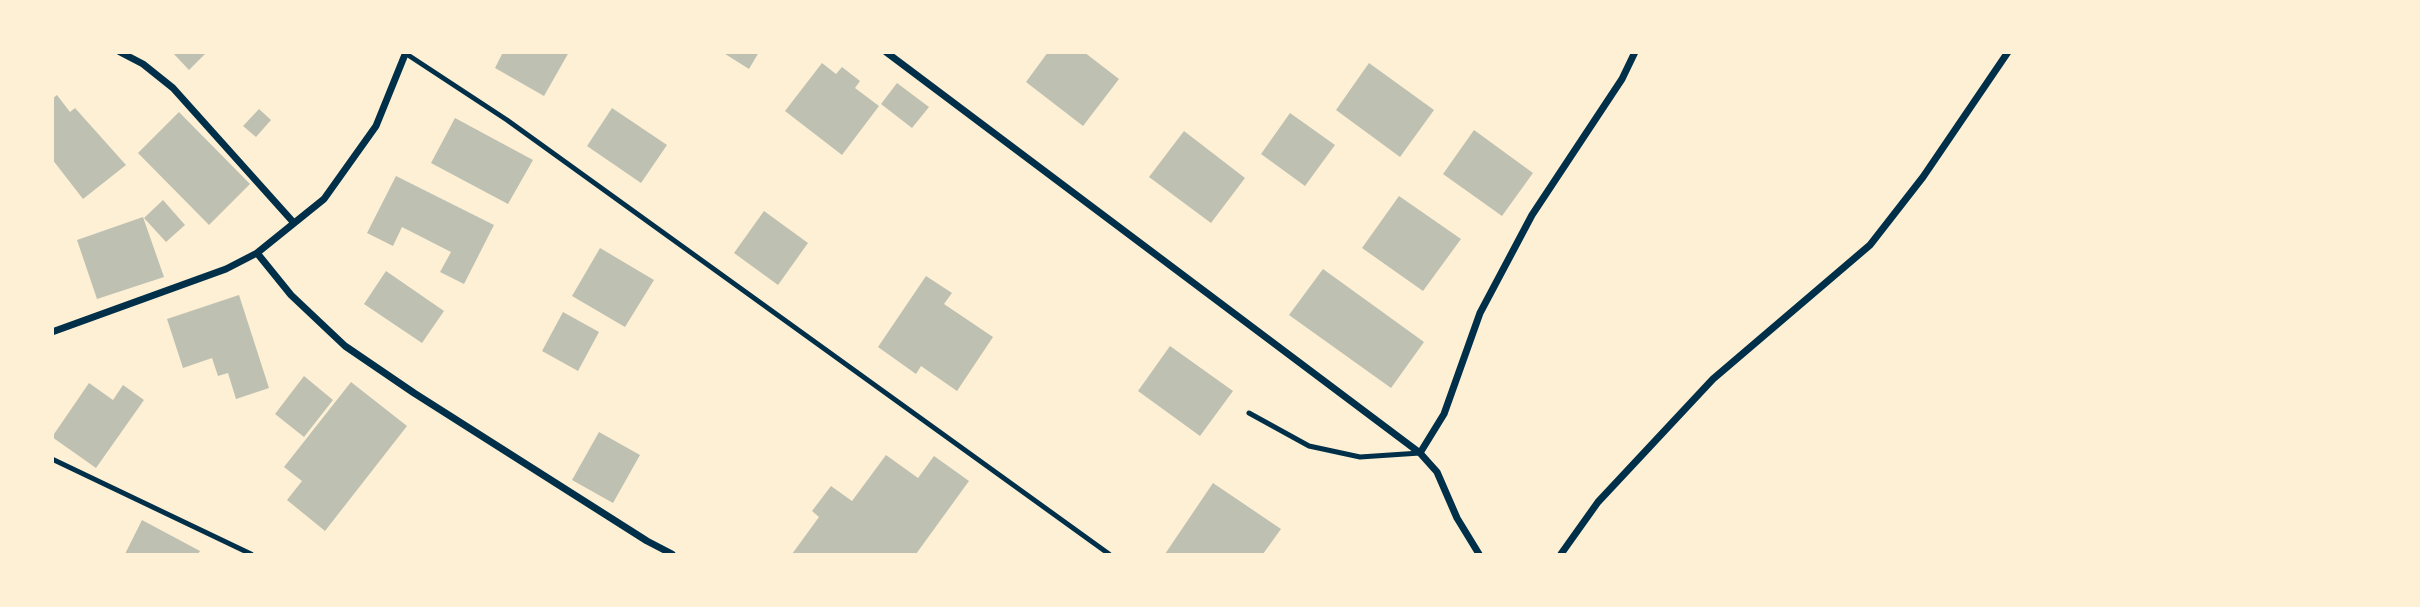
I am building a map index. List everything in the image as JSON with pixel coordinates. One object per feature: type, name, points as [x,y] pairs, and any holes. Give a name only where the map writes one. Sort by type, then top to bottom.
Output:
[{"type":"street","points":[[120,52],[143,64],[173,88],[294,223]]},
{"type":"street","points":[[886,52],[1420,453],[1437,472],[1457,518],[1479,555]]},
{"type":"street","points":[[1420,453],[1444,414],[1480,313],[1532,215],[1622,79],[1635,52]]},
{"type":"street","points":[[1561,555],[1598,502],[1713,379],[1870,245],[1923,177],[2008,52]]},
{"type":"street","points":[[52,332],[226,268],[257,253],[324,198],[376,127],[406,53]]},
{"type":"street","points":[[257,253],[291,295],[345,346],[414,393],[673,555]]},
{"type":"lane","points":[[406,53],[507,120],[1109,555]]},
{"type":"lane","points":[[1250,413],[1309,446],[1360,457],[1420,453]]},
{"type":"lane","points":[[52,459],[251,555]]},
{"type":"building","points":[[172,52],[207,52],[189,70]]},
{"type":"building","points":[[503,52],[569,52],[544,96],[495,68]]},
{"type":"building","points":[[722,52],[759,52],[749,69]]},
{"type":"building","points":[[1048,52],[1084,52],[1119,79],[1083,126],[1026,82]]},
{"type":"building","points":[[822,63],[836,74],[842,67],[860,81],[855,88],[879,106],[842,155],[785,111]]},
{"type":"building","points":[[1369,63],[1434,110],[1400,157],[1336,110]]},
{"type":"building","points":[[897,83],[929,107],[912,128],[881,104]]},
{"type":"building","points":[[57,95],[70,112],[75,108],[126,165],[83,199],[52,159],[52,99]]},
{"type":"building","points":[[612,108],[667,145],[641,183],[587,146]]},
{"type":"building","points":[[259,109],[271,120],[256,137],[243,126]]},
{"type":"building","points":[[179,112],[250,184],[209,225],[138,153]]},
{"type":"building","points":[[1290,113],[1335,145],[1305,186],[1261,154]]},
{"type":"building","points":[[455,118],[533,160],[508,204],[431,163]]},
{"type":"building","points":[[1474,130],[1533,173],[1502,216],[1443,174]]},
{"type":"building","points":[[1184,131],[1245,178],[1211,223],[1149,177]]},
{"type":"building","points":[[396,176],[494,225],[464,284],[440,272],[451,252],[402,227],[393,246],[367,233]]},
{"type":"building","points":[[1399,196],[1461,239],[1423,291],[1362,248]]},
{"type":"building","points":[[163,200],[185,225],[166,242],[144,218]]},
{"type":"building","points":[[764,211],[808,243],[778,285],[734,253]]},
{"type":"building","points":[[143,217],[164,277],[97,299],[77,240]]},
{"type":"building","points":[[600,248],[654,280],[625,327],[572,296]]},
{"type":"building","points":[[1323,269],[1424,342],[1391,388],[1289,315]]},
{"type":"building","points":[[386,271],[444,311],[422,343],[364,304]]},
{"type":"building","points":[[926,276],[952,293],[944,304],[993,337],[957,391],[921,366],[916,374],[878,347]]},
{"type":"building","points":[[239,295],[269,388],[236,399],[228,373],[218,376],[212,358],[183,368],[167,319]]},
{"type":"building","points":[[563,312],[599,332],[578,371],[542,351]]},
{"type":"building","points":[[1170,346],[1233,391],[1200,436],[1138,391]]},
{"type":"building","points":[[304,376],[333,400],[304,437],[275,414]]},
{"type":"building","points":[[351,382],[407,426],[325,531],[287,500],[302,481],[284,467]]},
{"type":"building","points":[[89,383],[113,400],[123,385],[144,400],[96,468],[52,437]]},
{"type":"building","points":[[599,432],[640,455],[613,503],[572,480]]},
{"type":"building","points":[[886,455],[918,478],[934,456],[969,481],[916,554],[792,554],[819,517],[812,511],[831,486],[852,501]]},
{"type":"building","points":[[1213,483],[1281,529],[1263,554],[1165,554]]},
{"type":"building","points":[[142,520],[200,551],[198,554],[125,554]]}]
